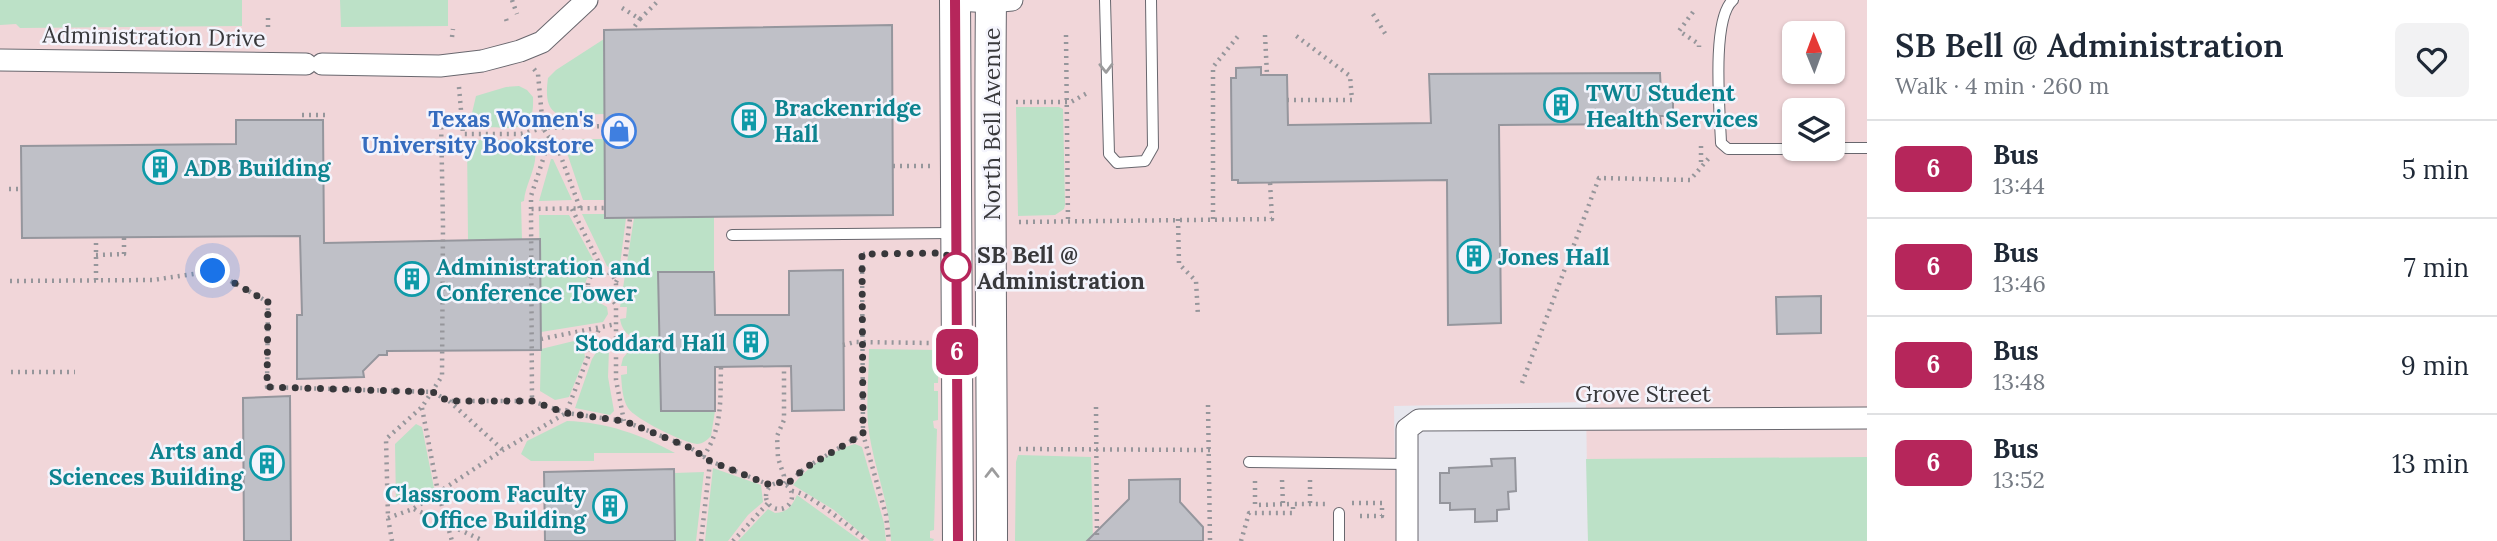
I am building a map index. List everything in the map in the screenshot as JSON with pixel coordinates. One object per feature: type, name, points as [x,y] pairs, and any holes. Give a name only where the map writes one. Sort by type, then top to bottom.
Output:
[{"type":"main road","name":"North Bell Avenue","points":[[956,0],[958,541]]},
{"type":"main road","name":"North Bell Avenue","points":[[992,541],[993,330],[989,121],[998,1]]},
{"type":"street","name":"Administration Drive","points":[[0,61],[440,66],[482,61],[542,42],[587,0]]},
{"type":"street","points":[[956,0],[998,1]]},
{"type":"street","name":"Grove Street","points":[[1407,464],[1407,429],[1419,420],[1867,418]]},
{"type":"street","points":[[1407,464],[1407,541]]},
{"type":"lane","points":[[1105,0],[1109,154],[1117,163],[1145,161],[1153,147],[1151,0]]},
{"type":"lane","points":[[1725,2],[1719,31],[1721,143],[1728,149],[1782,149]]},
{"type":"lane","points":[[1845,148],[1867,148]]},
{"type":"lane","points":[[732,235],[956,233]]},
{"type":"lane","points":[[1249,462],[1407,464]]},
{"type":"lane","points":[[1338,508],[1339,541]]},
{"type":"path","points":[[512,0],[517,14]]},
{"type":"path","points":[[632,30],[660,0]]},
{"type":"path","points":[[622,8],[640,19]]},
{"type":"path","points":[[1679,31],[1693,12]]},
{"type":"path","points":[[1373,13],[1386,35]]},
{"type":"path","points":[[268,18],[268,30]]},
{"type":"path","points":[[452,37],[453,29]]},
{"type":"path","points":[[1066,35],[1069,102],[1068,221]]},
{"type":"path","points":[[1213,219],[1213,67],[1239,35]]},
{"type":"path","points":[[1265,35],[1267,75]]},
{"type":"path","points":[[1287,100],[1352,100],[1350,76],[1294,35]]},
{"type":"path","points":[[538,74],[544,128],[560,154],[580,208]]},
{"type":"path","points":[[459,86],[463,134],[521,134],[544,128],[605,126]]},
{"type":"path","points":[[1012,102],[1069,102]]},
{"type":"path","points":[[302,115],[328,115]]},
{"type":"path","points":[[391,541],[386,439],[422,407],[442,376],[443,369],[441,120]]},
{"type":"path","points":[[532,401],[531,196],[550,138]]},
{"type":"path","points":[[1522,383],[1599,178],[1690,180],[1721,143]]},
{"type":"path","points":[[892,166],[942,166]]},
{"type":"path","points":[[1015,222],[1272,219],[1270,182]]},
{"type":"path","points":[[9,189],[22,189]]},
{"type":"path","points":[[531,209],[605,208]]},
{"type":"path","points":[[572,209],[603,271],[611,275],[615,283]]},
{"type":"path","points":[[610,296],[624,268],[630,218]]},
{"type":"path","points":[[1178,219],[1179,264],[1196,281],[1198,316]]},
{"type":"path","points":[[96,237],[96,280]]},
{"type":"path","points":[[96,255],[124,254],[124,237]]},
{"type":"path","points":[[876,254],[862,254],[863,434],[886,515],[888,541]]},
{"type":"path","points":[[10,281],[153,280],[213,271],[268,302],[267,387],[433,392],[448,401],[503,450]]},
{"type":"path","points":[[603,271],[591,276],[588,288],[597,298],[610,296]]},
{"type":"path","points":[[610,296],[616,305],[616,380],[624,421]]},
{"type":"path","points":[[541,339],[616,324]]},
{"type":"path","points":[[388,518],[413,509],[503,450],[566,413],[599,329]]},
{"type":"path","points":[[843,345],[862,342],[920,343]]},
{"type":"path","points":[[616,345],[659,348]]},
{"type":"path","points":[[784,366],[784,420],[777,436],[778,458],[785,484],[792,491],[798,491],[824,508],[867,541]]},
{"type":"path","points":[[703,457],[713,442],[720,414],[720,367]]},
{"type":"path","points":[[11,372],[75,372]]},
{"type":"path","points":[[448,401],[532,401],[566,413],[624,421],[691,448],[710,461],[770,485],[785,484],[805,468],[863,434]]},
{"type":"path","points":[[1208,405],[1210,541]]},
{"type":"path","points":[[422,407],[438,492],[452,541]]},
{"type":"path","points":[[1096,407],[1097,541]]},
{"type":"path","points":[[1015,449],[1210,450]]},
{"type":"path","points":[[701,541],[710,461]]},
{"type":"path","points":[[770,485],[766,494],[768,503],[775,509],[784,508],[792,499],[792,491]]},
{"type":"path","points":[[733,541],[768,503]]},
{"type":"path","points":[[1348,503],[1382,503],[1382,516],[1376,516]]},
{"type":"path","points":[[1241,541],[1249,513],[1293,513],[1293,504]]},
{"type":"path","points":[[1255,505],[1293,504],[1338,508]]},
{"type":"path","points":[[413,509],[484,541]]},
{"type":"shaded area","points":[[0,0],[1867,0],[1867,541],[1588,541],[1586,402],[1394,406],[1396,541],[0,541]]},
{"type":"green space","points":[[0,0],[242,0],[242,26],[20,28],[16,24],[0,25]]},
{"type":"green space","points":[[340,0],[448,0],[448,26],[341,27]]},
{"type":"green space","points":[[604,39],[605,114],[569,116],[553,111],[547,94],[548,78]]},
{"type":"green space","points":[[519,86],[533,97],[531,117],[528,121],[512,128],[481,126],[472,113],[476,96]]},
{"type":"green space","points":[[1016,107],[1063,109],[1065,205],[1064,209],[1055,215],[1018,216]]},
{"type":"green space","points":[[605,139],[605,200],[583,200],[565,147],[571,141]]},
{"type":"green space","points":[[467,140],[521,140],[535,150],[533,169],[524,201],[521,202],[522,240],[468,240]]},
{"type":"green space","points":[[553,159],[572,200],[539,201]]},
{"type":"green space","points":[[582,214],[626,218],[620,265],[617,269],[613,270],[607,266]]},
{"type":"green space","points":[[539,215],[569,215],[596,265],[585,286],[591,298],[607,307],[608,314],[603,322],[541,332]]},
{"type":"green space","points":[[714,217],[714,272],[658,273],[659,339],[640,339],[629,335],[620,319],[626,318],[627,307],[620,307],[634,218]]},
{"type":"green space","points":[[578,340],[583,344],[585,357],[569,397],[555,400],[540,391],[541,349]]},
{"type":"green space","points":[[601,345],[608,346],[609,349],[608,377],[614,411],[610,415],[575,408],[592,359]]},
{"type":"green space","points":[[869,349],[939,350],[938,383],[934,383],[934,391],[938,391],[938,420],[933,421],[934,428],[937,429],[934,530],[930,531],[933,541],[891,541],[888,512],[868,424]]},
{"type":"green space","points":[[659,351],[661,411],[715,411],[711,436],[703,443],[691,443],[660,430],[632,413],[626,404],[621,375],[627,374],[627,366],[621,366],[623,358],[628,352]]},
{"type":"green space","points":[[567,421],[596,424],[623,431],[675,453],[594,453],[594,461],[531,461],[521,454],[527,441]]},
{"type":"green space","points":[[416,424],[422,427],[434,488],[412,505],[396,503],[395,444]]},
{"type":"green space","points":[[855,444],[862,447],[884,523],[886,541],[870,541],[834,510],[793,485],[821,460]]},
{"type":"green space","points":[[1018,455],[1091,457],[1093,541],[1015,541]]},
{"type":"green space","points":[[1867,457],[1867,541],[1588,541],[1586,459]]},
{"type":"green space","points":[[713,468],[761,485],[763,502],[748,515],[728,541],[705,541]]},
{"type":"green space","points":[[704,472],[696,541],[675,541],[674,473]]},
{"type":"green space","points":[[797,495],[861,541],[738,541],[768,509],[775,513],[786,510]]},
{"type":"building","name":"Brackenridge Hall","points":[[892,25],[893,215],[605,218],[604,30]]},
{"type":"building","name":"Jones Hall","points":[[1261,67],[1261,75],[1287,75],[1288,125],[1431,123],[1429,74],[1660,73],[1661,94],[1673,93],[1673,116],[1660,116],[1661,124],[1499,125],[1501,323],[1448,325],[1447,180],[1238,183],[1238,180],[1232,180],[1231,78],[1236,78],[1236,68]]},
{"type":"building","points":[[236,120],[323,120],[324,243],[540,239],[541,350],[387,351],[387,355],[379,355],[363,371],[364,377],[297,379],[297,315],[302,315],[300,236],[22,238],[21,146],[236,144]]},
{"type":"building","name":"Stoddard Hall","points":[[843,270],[844,410],[792,411],[791,366],[715,367],[715,411],[661,411],[658,272],[714,272],[715,315],[789,315],[789,271]]},
{"type":"building","points":[[1821,296],[1821,333],[1777,334],[1776,297]]},
{"type":"building","name":"Arts and Sciences Building","points":[[290,396],[291,541],[244,541],[243,398]]},
{"type":"building","points":[[1515,458],[1516,491],[1508,492],[1509,509],[1497,510],[1497,521],[1475,522],[1475,509],[1450,510],[1450,503],[1440,503],[1440,473],[1449,473],[1449,468],[1492,466],[1491,459]]},
{"type":"building","name":"Classroom Faculty Office Building","points":[[674,469],[675,541],[545,541],[544,472]]},
{"type":"building","points":[[1180,479],[1180,502],[1203,527],[1203,541],[1087,541],[1129,499],[1129,480]]},
{"type":"bus line","name":"6","points":[[955,0],[958,541]]},
{"type":"place","name":"TWU Student Health Services","points":[[1561,105]]},
{"type":"place","name":"Brackenridge Hall","points":[[749,120]]},
{"type":"place","name":"Texas Women's University Bookstore","points":[[619,131]]},
{"type":"place","name":"ADB Building","points":[[160,167]]},
{"type":"place","name":"Jones Hall","points":[[1474,256]]},
{"type":"place","name":"SB Bell @ Administration","points":[[956,267]]},
{"type":"place","name":"Administration and Conference Tower","points":[[412,279]]},
{"type":"place","name":"Stoddard Hall","points":[[751,342]]},
{"type":"place","name":"Arts and Sciences Building","points":[[267,463]]},
{"type":"place","name":"Classroom Faculty Office Building","points":[[610,506]]},
{"type":"route","points":[[213,271],[268,302],[267,387],[433,392],[448,401],[532,401],[566,413],[624,421],[691,448],[710,461],[770,485],[778,482],[786,485],[805,468],[863,434],[862,254],[945,253],[956,267]]}]
